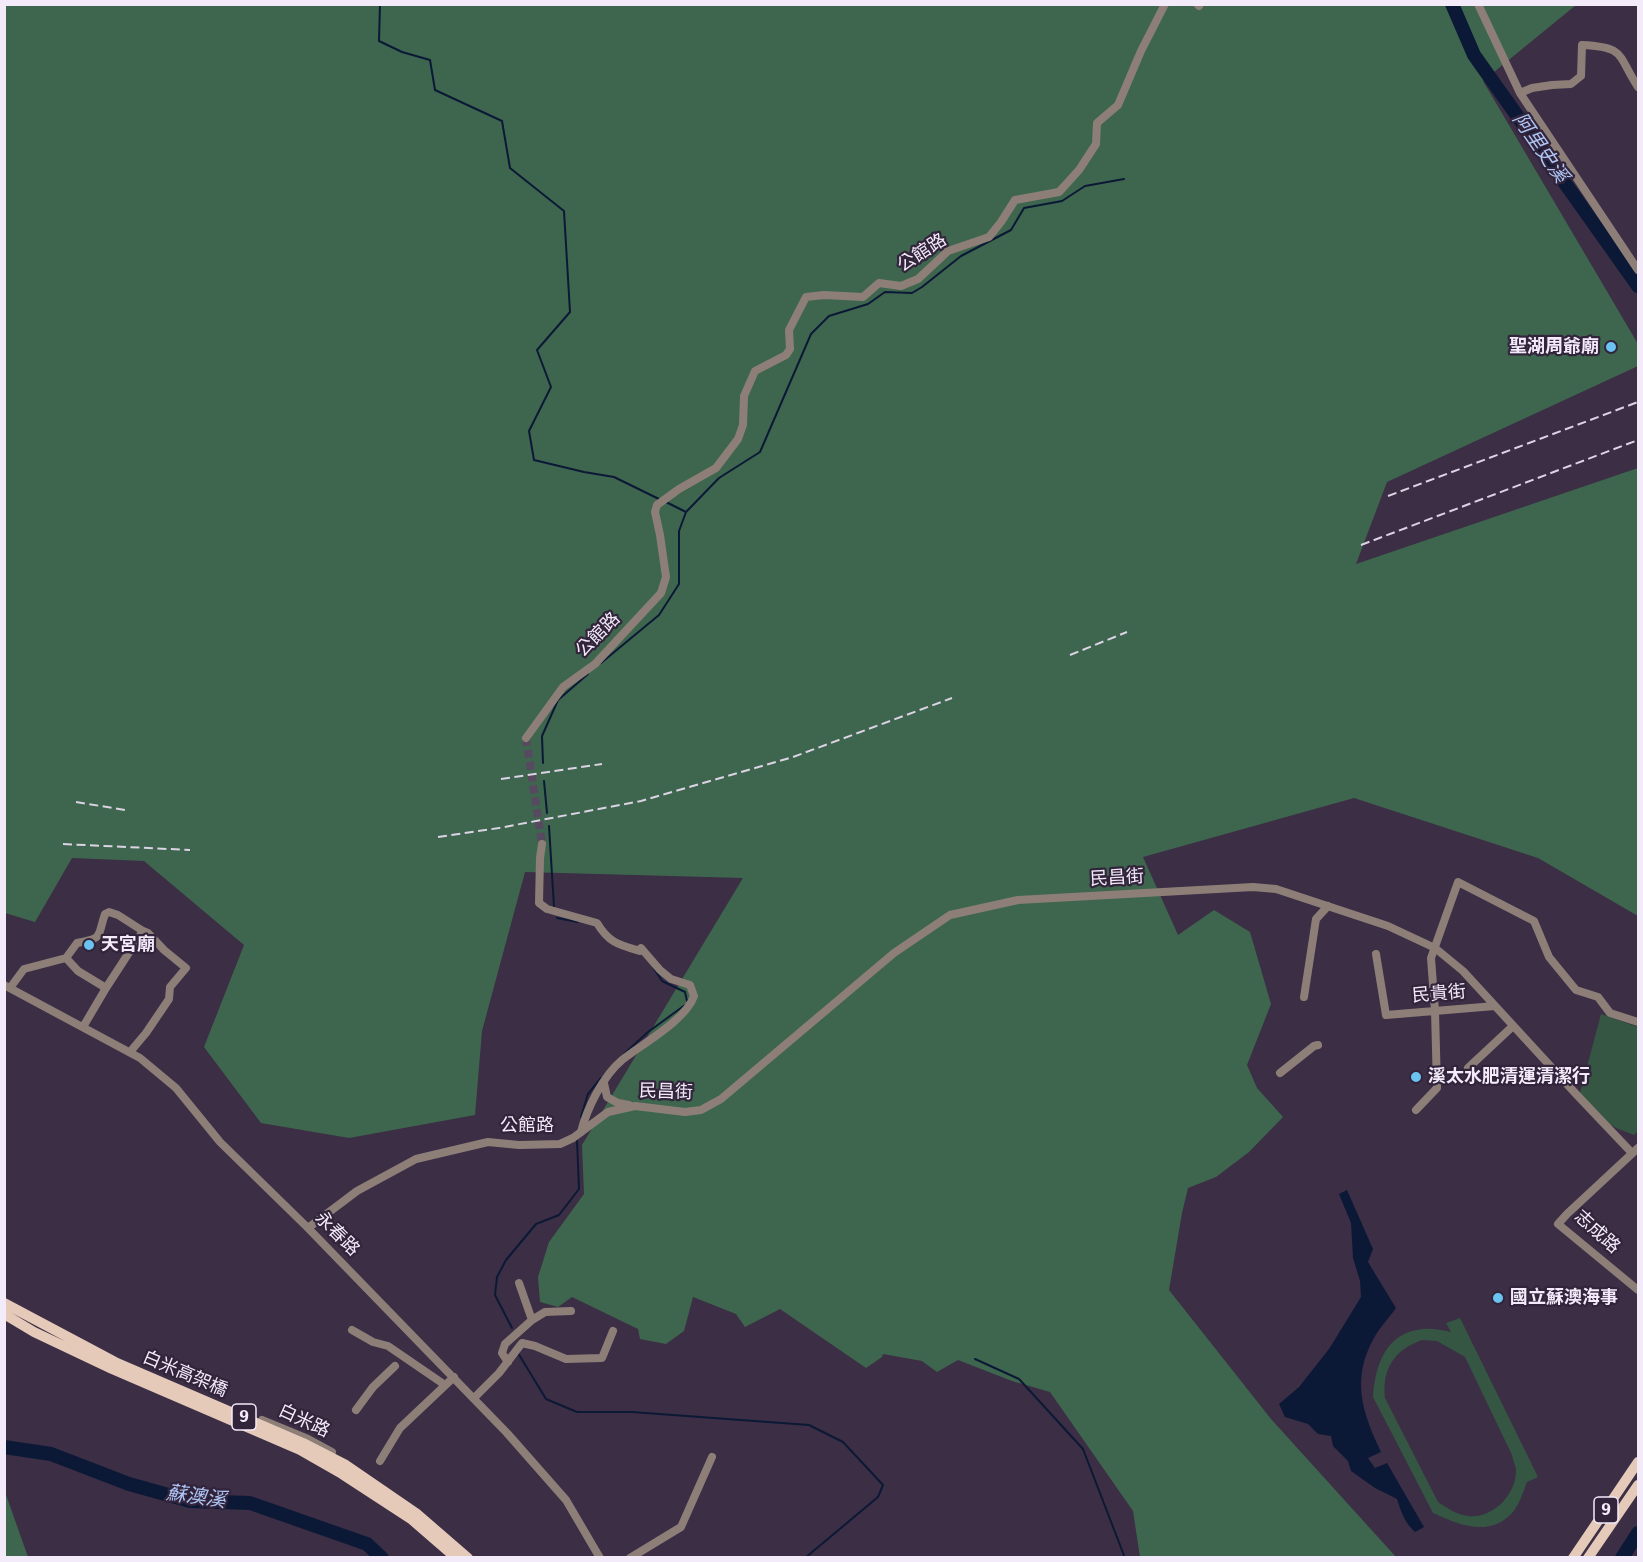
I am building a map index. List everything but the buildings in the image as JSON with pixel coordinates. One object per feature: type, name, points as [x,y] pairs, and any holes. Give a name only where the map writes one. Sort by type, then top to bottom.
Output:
[{"type":"main road","name":"白米高架橋","points":[[4,1303],[115,1362],[270,1428],[346,1465],[416,1513],[468,1557]]},
{"type":"main road","name":"白米高架橋","points":[[4,1314],[34,1332],[112,1369],[300,1450],[411,1519],[456,1557]]},
{"type":"main road","name":"9","points":[[1573,1557],[1638,1462]]},
{"type":"main road","name":"9","points":[[1588,1557],[1638,1485]]},
{"type":"main road","points":[[1604,1513],[1614,1520]]},
{"type":"street","name":"公館路","points":[[525,738],[563,687],[595,664],[661,593],[666,577],[655,512],[657,505],[679,489],[716,468],[738,440],[743,425],[744,396],[755,371],[786,355],[790,349],[789,330],[806,297],[824,295],[863,297],[879,283],[900,286],[918,279],[948,251],[989,237],[1015,200],[1059,192],[1079,170],[1096,144],[1097,123],[1118,105],[1141,51],[1165,4]]},
{"type":"street","points":[[1478,4],[1520,93],[1638,270]]},
{"type":"street","points":[[1520,93],[1532,88],[1571,84],[1581,76],[1582,45],[1604,46],[1616,51],[1638,87]]},
{"type":"street","points":[[542,844],[539,903],[547,909],[597,923],[613,942],[640,951],[641,948],[671,979],[690,986],[694,996],[685,1010],[665,1029],[620,1062],[600,1086],[581,1132]]},
{"type":"street","points":[[1416,1110],[1437,1088],[1431,958],[1458,882],[1534,921],[1550,957],[1576,990],[1598,997],[1610,1013],[1638,1022]]},
{"type":"street","name":"民昌街","points":[[581,1132],[609,1112],[635,1106],[685,1112],[701,1110],[721,1099],[894,953],[950,915],[1018,900],[1253,887],[1276,889],[1388,926],[1435,948],[1463,971],[1576,1095],[1635,1151]]},
{"type":"street","points":[[1304,997],[1316,919],[1328,906]]},
{"type":"street","points":[[7,987],[24,969],[66,958],[77,943],[94,940],[99,935],[105,914],[109,912],[118,915],[148,933],[186,968],[170,987],[169,999],[130,1052]]},
{"type":"street","points":[[83,1027],[143,932]]},
{"type":"street","name":"民貴街","points":[[1376,954],[1386,1015],[1495,1006]]},
{"type":"street","points":[[66,958],[78,971],[106,988]]},
{"type":"street","name":"永春路","points":[[7,987],[130,1052],[176,1088],[220,1142],[454,1377],[567,1500],[600,1557]]},
{"type":"street","points":[[1468,1068],[1513,1026]]},
{"type":"street","points":[[1280,1074],[1318,1045]]},
{"type":"street","points":[[604,1083],[607,1097],[618,1103],[635,1106]]},
{"type":"street","name":"公館路","points":[[308,1228],[357,1191],[416,1159],[488,1142],[519,1145],[560,1144],[581,1132]]},
{"type":"street","name":"志成路","points":[[1635,1151],[1558,1224],[1638,1290]]},
{"type":"street","points":[[519,1282],[532,1320]]},
{"type":"street","name":"白米路","points":[[4,1298],[117,1358],[308,1439],[348,1461],[418,1510],[474,1557]]},
{"type":"street","points":[[508,1362],[502,1353],[505,1344],[532,1320],[545,1312],[571,1311]]},
{"type":"street","points":[[352,1329],[373,1342],[388,1346],[445,1385]]},
{"type":"street","points":[[474,1398],[499,1373],[522,1343],[566,1359],[602,1358],[613,1330]]},
{"type":"street","points":[[356,1410],[373,1387],[395,1366]]},
{"type":"street","points":[[380,1461],[400,1428],[454,1377]]},
{"type":"street","points":[[630,1557],[681,1527],[712,1457]]},
{"type":"green space","points":[[4,5],[1576,5],[1483,81],[1638,344],[1638,366],[1387,482],[1356,564],[1638,468],[1638,916],[1538,858],[1354,798],[1143,857],[1178,935],[1214,910],[1250,932],[1271,1004],[1247,1065],[1257,1088],[1283,1117],[1249,1152],[1216,1177],[1188,1188],[1169,1290],[1271,1419],[1396,1557],[1140,1557],[1133,1511],[1050,1392],[1012,1381],[958,1360],[937,1372],[922,1361],[883,1354],[866,1368],[780,1309],[745,1327],[736,1314],[693,1297],[684,1331],[666,1344],[640,1339],[638,1329],[572,1297],[558,1307],[540,1302],[538,1277],[549,1242],[584,1194],[582,1145],[743,878],[525,872],[482,1031],[475,1115],[349,1138],[261,1123],[204,1047],[244,945],[144,861],[72,858],[35,922],[5,913]]},
{"type":"green space","points":[[1601,1014],[1638,1027],[1638,1131],[1634,1135],[1608,1123],[1580,1093]]},
{"type":"green space","points":[[1460,1318],[1538,1477],[1527,1482],[1513,1512],[1494,1525],[1474,1527],[1453,1522],[1433,1513],[1373,1397],[1376,1373],[1391,1343],[1410,1331],[1433,1329],[1451,1332],[1446,1323]],"holes":[[[1422,1340],[1437,1341],[1465,1357],[1512,1455],[1516,1469],[1508,1496],[1494,1509],[1477,1516],[1460,1514],[1438,1502],[1385,1398],[1388,1370],[1397,1355]]]},
{"type":"green space","points":[[5,1492],[28,1557],[5,1557]]},
{"type":"water","points":[[1347,1190],[1373,1249],[1368,1262],[1396,1308],[1374,1338],[1363,1367],[1361,1382],[1364,1409],[1381,1452],[1368,1458],[1375,1468],[1387,1463],[1424,1527],[1415,1532],[1404,1517],[1397,1499],[1375,1488],[1351,1471],[1348,1461],[1333,1446],[1331,1436],[1318,1434],[1308,1424],[1285,1417],[1279,1404],[1299,1387],[1329,1349],[1361,1297],[1360,1281],[1353,1258],[1351,1223],[1339,1194]]},
{"type":"waterway","points":[[380,4],[379,41],[402,52],[430,60],[435,90],[502,121],[510,168],[564,211],[570,312],[537,350],[551,387],[529,431],[534,460],[614,477],[661,500]]},
{"type":"waterway","name":"阿里史溪","points":[[1452,4],[1474,55],[1638,286]]},
{"type":"waterway","points":[[686,512],[719,478],[760,452],[811,334],[829,316],[868,304],[885,292],[912,293],[961,256],[1011,230],[1024,208],[1062,201],[1085,186],[1124,179]]},
{"type":"waterway","points":[[601,663],[659,615],[679,584],[679,531],[686,512],[666,502]]},
{"type":"waterway","points":[[543,763],[542,736],[558,700],[588,674]]},
{"type":"waterway","points":[[544,781],[547,813]]},
{"type":"waterway","points":[[549,826],[554,907]]},
{"type":"waterway","points":[[557,918],[578,922]]},
{"type":"waterway","points":[[653,967],[662,981],[685,992],[687,1001]]},
{"type":"waterway","points":[[624,1054],[648,1032],[685,1005]]},
{"type":"waterway","points":[[581,1117],[588,1094],[601,1078]]},
{"type":"waterway","points":[[512,1328],[495,1295],[497,1277],[506,1260],[536,1224],[559,1215],[579,1189],[577,1140]]},
{"type":"waterway","points":[[518,1353],[546,1399],[577,1412],[632,1412],[809,1425],[843,1442],[883,1485],[878,1497],[805,1558]]},
{"type":"waterway","points":[[975,1359],[1019,1379],[1083,1449],[1125,1558]]},
{"type":"waterway","name":"蘇澳溪","points":[[4,1447],[51,1454],[129,1484],[190,1501],[250,1503],[367,1544],[382,1558]]},
{"type":"waterway","name":"阿里史溪","points":[[1622,1558],[1638,1533]]},
{"type":"tunnel","points":[[526,738],[542,844]]},
{"type":"railway","points":[[1388,496],[1638,402]]},
{"type":"railway","points":[[1361,545],[1638,440]]},
{"type":"railway","points":[[1070,655],[1127,632]]},
{"type":"railway","points":[[438,837],[641,801],[793,757],[952,698]]},
{"type":"railway","points":[[501,779],[602,764]]},
{"type":"railway","points":[[76,802],[125,810]]},
{"type":"railway","points":[[63,844],[190,850]]},
{"type":"place","name":"聖湖周爺廟","points":[[1611,347]]},
{"type":"place","name":"天宮廟","points":[[89,945]]},
{"type":"place","name":"溪太水肥清運清潔行","points":[[1416,1077]]},
{"type":"place","name":"國立蘇澳海事","points":[[1498,1298]]}]
